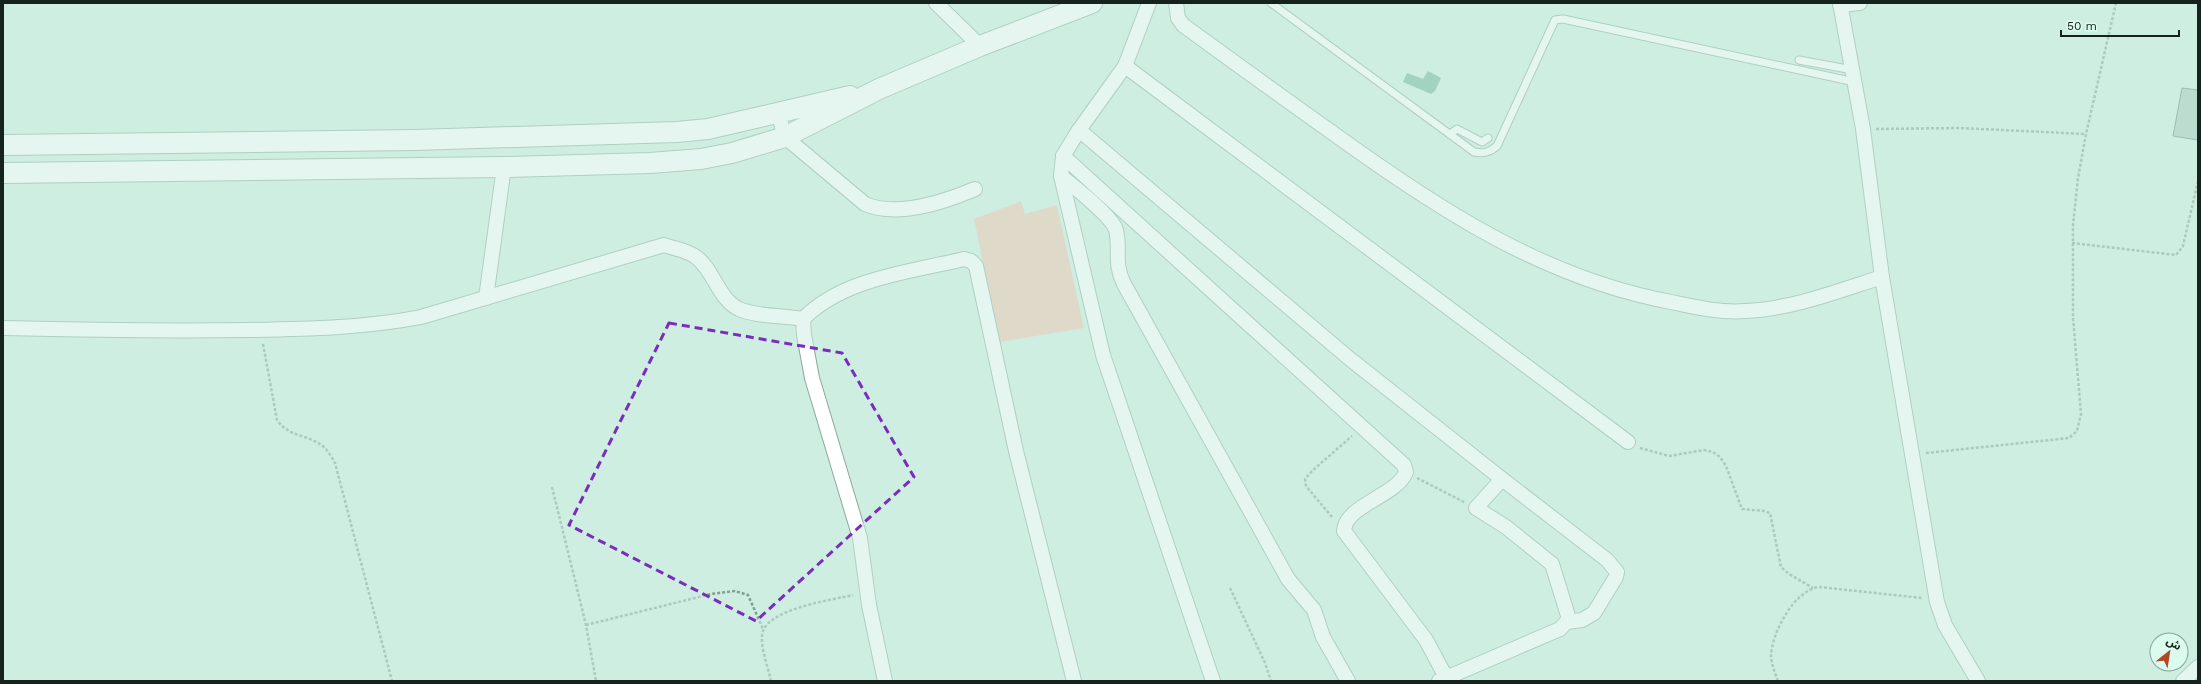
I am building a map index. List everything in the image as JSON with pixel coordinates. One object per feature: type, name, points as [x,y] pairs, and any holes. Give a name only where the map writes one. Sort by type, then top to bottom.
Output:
[{"type":"street","points":[[936,3],[980,46]]},
{"type":"street","points":[[3,173],[504,167],[650,163],[700,159],[744,150],[785,137],[879,90],[980,46],[1092,3]]},
{"type":"street","points":[[1149,3],[1125,66],[1079,130],[1063,156],[1061,176],[1103,355],[1213,681]]},
{"type":"street","points":[[1176,3],[1178,18],[1183,25],[1394,178],[1467,224],[1517,251],[1552,267],[1636,296],[1728,312],[1762,310],[1812,299],[1882,277]]},
{"type":"street","points":[[1860,3],[1840,4],[1863,129],[1882,277],[1936,602],[1945,625],[1978,681]]},
{"type":"street","points":[[1125,66],[1628,442]]},
{"type":"street","points":[[3,145],[415,140],[677,132],[708,129],[879,90]]},
{"type":"street","points":[[778,113],[785,137],[865,204],[876,209],[911,207],[956,197],[975,188]]},
{"type":"street","points":[[1079,130],[1350,359],[1502,479],[1608,560],[1617,572],[1616,577],[1594,613],[1582,620],[1567,622]]},
{"type":"street","points":[[563,135],[566,165]]},
{"type":"street","points":[[1063,156],[1363,426],[1404,465],[1406,472],[1396,485],[1352,516],[1345,524],[1344,531],[1426,640],[1445,680],[1560,629],[1567,622],[1569,615],[1552,564],[1506,527],[1476,508],[1502,479]]},
{"type":"street","points":[[486,298],[504,167]]},
{"type":"street","points":[[1061,176],[1105,215],[1116,229],[1116,262],[1124,284],[1288,579],[1314,610],[1323,637],[1348,681]]},
{"type":"street","points":[[3,328],[144,332],[341,328],[381,325],[421,317],[664,245],[686,251],[696,257],[703,264],[727,298],[738,309],[752,313],[786,315],[803,319]]},
{"type":"street","points":[[803,319],[826,300],[866,282],[964,259],[971,261],[976,266],[1025,486],[1074,681]]},
{"type":"street","points":[[803,319],[804,334],[812,378],[860,538],[867,592],[885,681]]},
{"type":"street","points":[[2183,681],[2198,666]]},
{"type":"lane","points":[[1271,3],[1474,152],[1481,154],[1487,153],[1497,146],[1552,22],[1559,19],[1854,76]]},
{"type":"lane","points":[[1799,60],[1854,76]]},
{"type":"lane","points":[[1450,134],[1457,129],[1482,142],[1488,138]]},
{"type":"path","points":[[1912,454],[2069,438],[2077,431],[2082,414],[2073,317],[2072,243],[2078,178],[2086,134],[2116,3]]},
{"type":"path","points":[[1863,129],[1960,128],[2086,134]]},
{"type":"path","points":[[2072,243],[2176,255],[2183,246],[2198,181]]},
{"type":"path","points":[[261,330],[278,420],[283,428],[291,433],[315,442],[325,448],[335,463],[392,681]]},
{"type":"path","points":[[1344,531],[1306,486],[1305,479],[1313,470],[1363,426]]},
{"type":"path","points":[[1628,442],[1669,456],[1704,450],[1720,457],[1726,466],[1742,509],[1770,513],[1781,567],[1789,574],[1813,588],[1923,598],[1936,602]]},
{"type":"path","points":[[1406,472],[1476,508]]},
{"type":"path","points":[[552,487],[586,625],[596,681]]},
{"type":"path","points":[[1230,588],[1265,663],[1271,681]]},
{"type":"path","points":[[1778,681],[1771,658],[1776,632],[1798,598],[1813,588]]},
{"type":"path","points":[[586,625],[711,594],[736,591],[748,595],[763,629],[762,646],[771,681]]},
{"type":"path","points":[[763,629],[769,622],[786,611],[867,592]]},
{"type":"highlighted area","points":[[669,323],[842,353],[914,477],[756,621],[569,525]]},
{"type":"shaded area","points":[[1428,71],[1441,78],[1435,91],[1431,94],[1403,82],[1407,73],[1423,79]]},
{"type":"shaded area","points":[[1021,201],[1025,214],[1057,205],[1084,328],[1000,342],[974,219]]},
{"type":"building","points":[[2182,88],[2198,90],[2198,140],[2173,136]]}]
